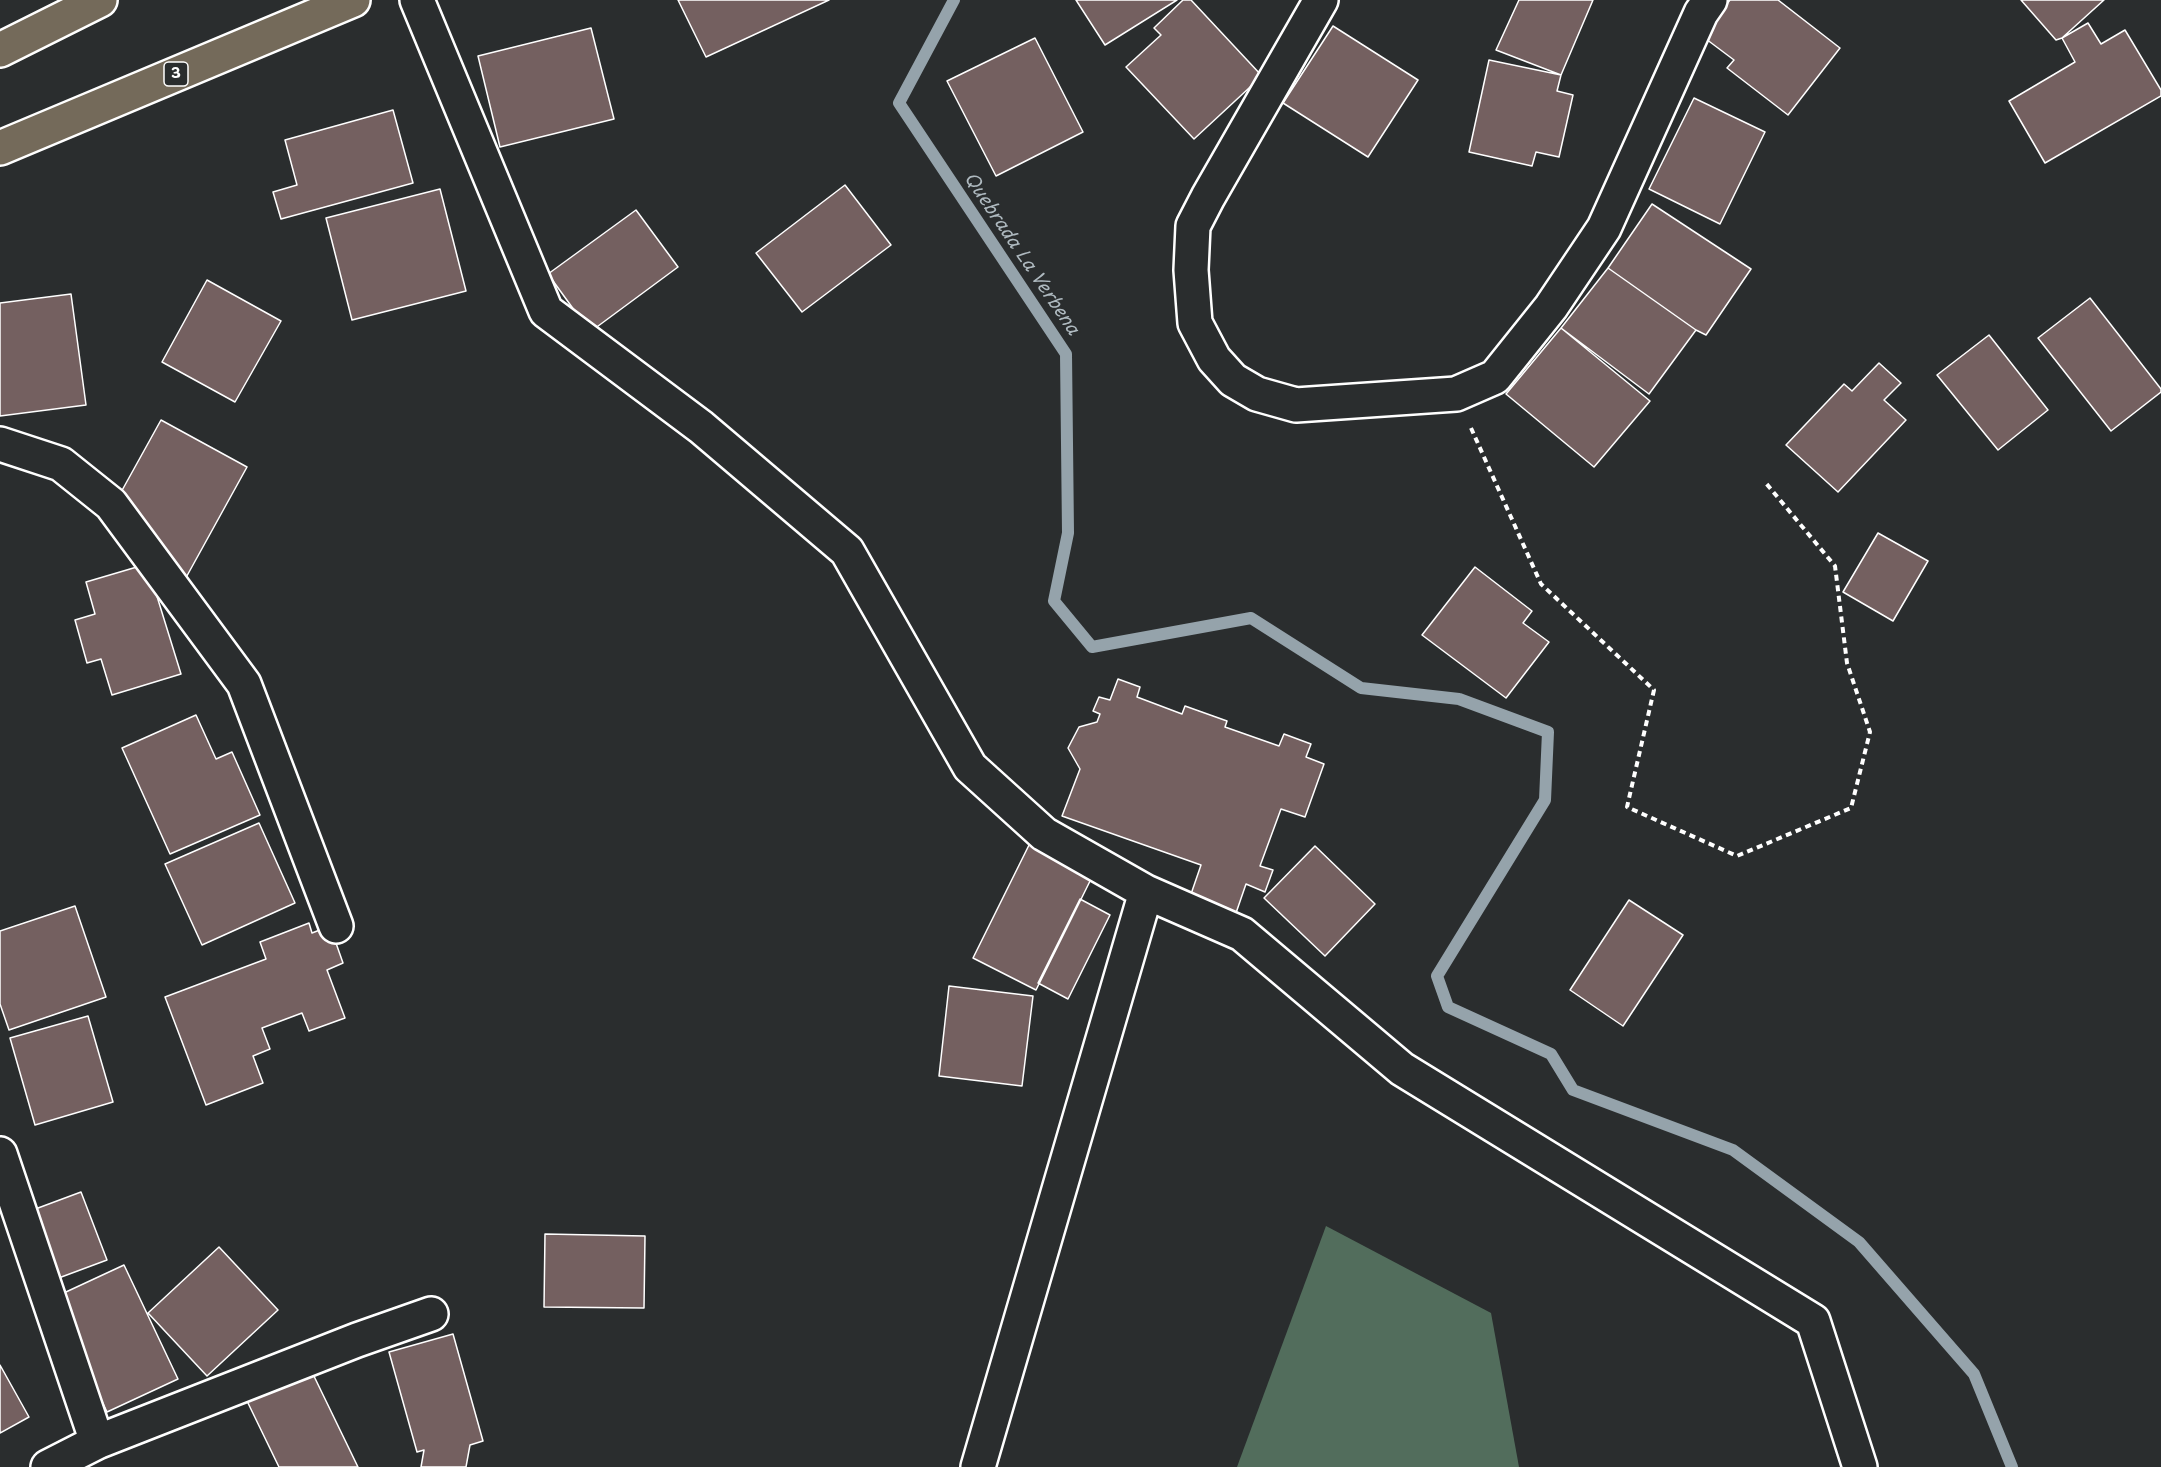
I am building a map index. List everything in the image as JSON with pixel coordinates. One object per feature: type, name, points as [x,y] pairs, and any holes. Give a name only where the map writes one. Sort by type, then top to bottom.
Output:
[{"type":"main road","points":[[0,50],[100,0]]},
{"type":"main road","name":"3","points":[[0,148],[353,0]]},
{"type":"street","points":[[417,0],[546,311],[701,427],[847,551],[970,767],[1044,834],[1146,892],[1242,934],[1402,1069],[1813,1321],[1860,1467]]},
{"type":"street","points":[[1322,0],[1193,226],[1191,270],[1195,323],[1214,359],[1233,380],[1257,394],[1296,405],[1456,394],[1495,377],[1551,307],[1604,228],[1699,4]]},
{"type":"street","points":[[0,444],[61,464],[111,504],[244,684],[336,926]]},
{"type":"street","points":[[978,1467],[1146,892]]},
{"type":"street","points":[[0,1154],[97,1442]]},
{"type":"street","points":[[48,1467],[97,1442],[357,1340],[431,1314]]},
{"type":"path","points":[[1456,394],[1541,584],[1654,690],[1627,807],[1737,856],[1851,808],[1870,732],[1846,663],[1835,566],[1765,482]]},
{"type":"green space","points":[[1326,1226],[1491,1313],[1519,1467],[1237,1467]]},
{"type":"building","points":[[678,0],[829,0],[706,57]]},
{"type":"building","points":[[1076,0],[1177,0],[1105,45]]},
{"type":"building","points":[[1183,0],[1191,0],[1262,76],[1194,139],[1126,67],[1161,35],[1154,28]]},
{"type":"building","points":[[1519,0],[1593,0],[1561,75],[1496,50]]},
{"type":"building","points":[[1730,0],[1778,0],[1840,48],[1788,115],[1727,68],[1734,60],[1702,36]]},
{"type":"building","points":[[2021,0],[2104,0],[2062,38],[2056,40]]},
{"type":"building","points":[[2088,23],[2101,44],[2125,30],[2161,90],[2161,96],[2045,163],[2009,101],[2075,62],[2062,38]]},
{"type":"building","points":[[1333,26],[1418,80],[1368,157],[1283,103]]},
{"type":"building","points":[[591,28],[614,119],[500,147],[478,56]]},
{"type":"building","points":[[1035,38],[1083,132],[996,176],[947,81]]},
{"type":"building","points":[[1489,60],[1561,75],[1557,91],[1573,95],[1559,157],[1536,152],[1532,166],[1469,152]]},
{"type":"building","points":[[1694,98],[1765,132],[1720,224],[1649,189]]},
{"type":"building","points":[[393,110],[413,183],[281,219],[273,192],[297,185],[285,140]]},
{"type":"building","points":[[845,185],[891,245],[802,312],[756,253]]},
{"type":"building","points":[[440,189],[466,291],[352,320],[326,218]]},
{"type":"building","points":[[1652,204],[1751,269],[1706,335],[1608,268]]},
{"type":"building","points":[[636,210],[678,267],[590,332],[548,274]]},
{"type":"building","points":[[1608,268],[1696,330],[1649,394],[1561,328]]},
{"type":"building","points":[[207,280],[281,321],[235,402],[162,362]]},
{"type":"building","points":[[71,294],[86,405],[0,416],[0,303]]},
{"type":"building","points":[[2090,298],[2161,389],[2161,392],[2111,431],[2038,338]]},
{"type":"building","points":[[1561,328],[1650,401],[1594,467],[1506,394]]},
{"type":"building","points":[[1989,335],[2048,410],[1998,450],[1937,375]]},
{"type":"building","points":[[1879,363],[1901,383],[1884,400],[1906,420],[1838,492],[1786,445],[1844,384],[1852,391]]},
{"type":"building","points":[[161,420],[247,467],[183,583],[120,494]]},
{"type":"building","points":[[1878,533],[1928,561],[1893,621],[1843,592]]},
{"type":"building","points":[[147,564],[181,674],[112,695],[101,659],[87,663],[75,620],[95,614],[86,582]]},
{"type":"building","points":[[1475,567],[1532,611],[1523,623],[1549,642],[1506,698],[1422,635]]},
{"type":"building","points":[[1118,679],[1140,687],[1137,697],[1182,714],[1185,706],[1227,721],[1225,727],[1279,746],[1284,734],[1311,744],[1306,757],[1324,764],[1305,817],[1281,809],[1260,866],[1273,870],[1265,892],[1246,884],[1236,913],[1190,897],[1201,865],[1062,816],[1080,769],[1068,748],[1079,727],[1097,722],[1100,714],[1093,711],[1099,697],[1110,700]]},
{"type":"building","points":[[196,715],[216,759],[232,752],[260,815],[170,854],[122,748]]},
{"type":"building","points":[[259,823],[295,903],[202,945],[165,864]]},
{"type":"building","points":[[1032,839],[1096,869],[1036,990],[973,958]]},
{"type":"building","points":[[1315,846],[1375,904],[1325,956],[1264,898]]},
{"type":"building","points":[[1080,899],[1110,915],[1068,999],[1038,983]]},
{"type":"building","points":[[1629,900],[1683,935],[1623,1026],[1570,990]]},
{"type":"building","points":[[75,906],[106,997],[9,1030],[0,1004],[0,931]]},
{"type":"building","points":[[309,923],[312,933],[330,926],[343,963],[327,970],[345,1018],[309,1031],[302,1013],[262,1028],[270,1049],[253,1056],[263,1083],[206,1105],[165,997],[266,959],[260,942]]},
{"type":"building","points":[[949,986],[1033,996],[1022,1086],[939,1076]]},
{"type":"building","points":[[88,1016],[113,1102],[35,1125],[10,1038]]},
{"type":"building","points":[[81,1192],[107,1260],[56,1279],[30,1211]]},
{"type":"building","points":[[545,1234],[645,1236],[644,1308],[544,1307]]},
{"type":"building","points":[[219,1247],[278,1310],[207,1376],[148,1313]]},
{"type":"building","points":[[124,1265],[178,1379],[107,1412],[53,1298]]},
{"type":"building","points":[[453,1334],[483,1441],[470,1445],[466,1467],[421,1467],[424,1450],[417,1452],[389,1352]]},
{"type":"building","points":[[0,1365],[29,1417],[0,1433]]},
{"type":"building","points":[[311,1370],[358,1467],[279,1467],[247,1401]]},
{"type":"waterway","name":"Quebrada La Verbena","points":[[954,0],[899,103],[1066,354],[1068,533],[1054,601],[1092,647],[1251,618],[1361,688],[1459,699],[1548,732],[1545,800],[1437,976],[1448,1007],[1551,1054],[1573,1090],[1733,1150],[1859,1242],[1974,1374],[2012,1467]]}]
